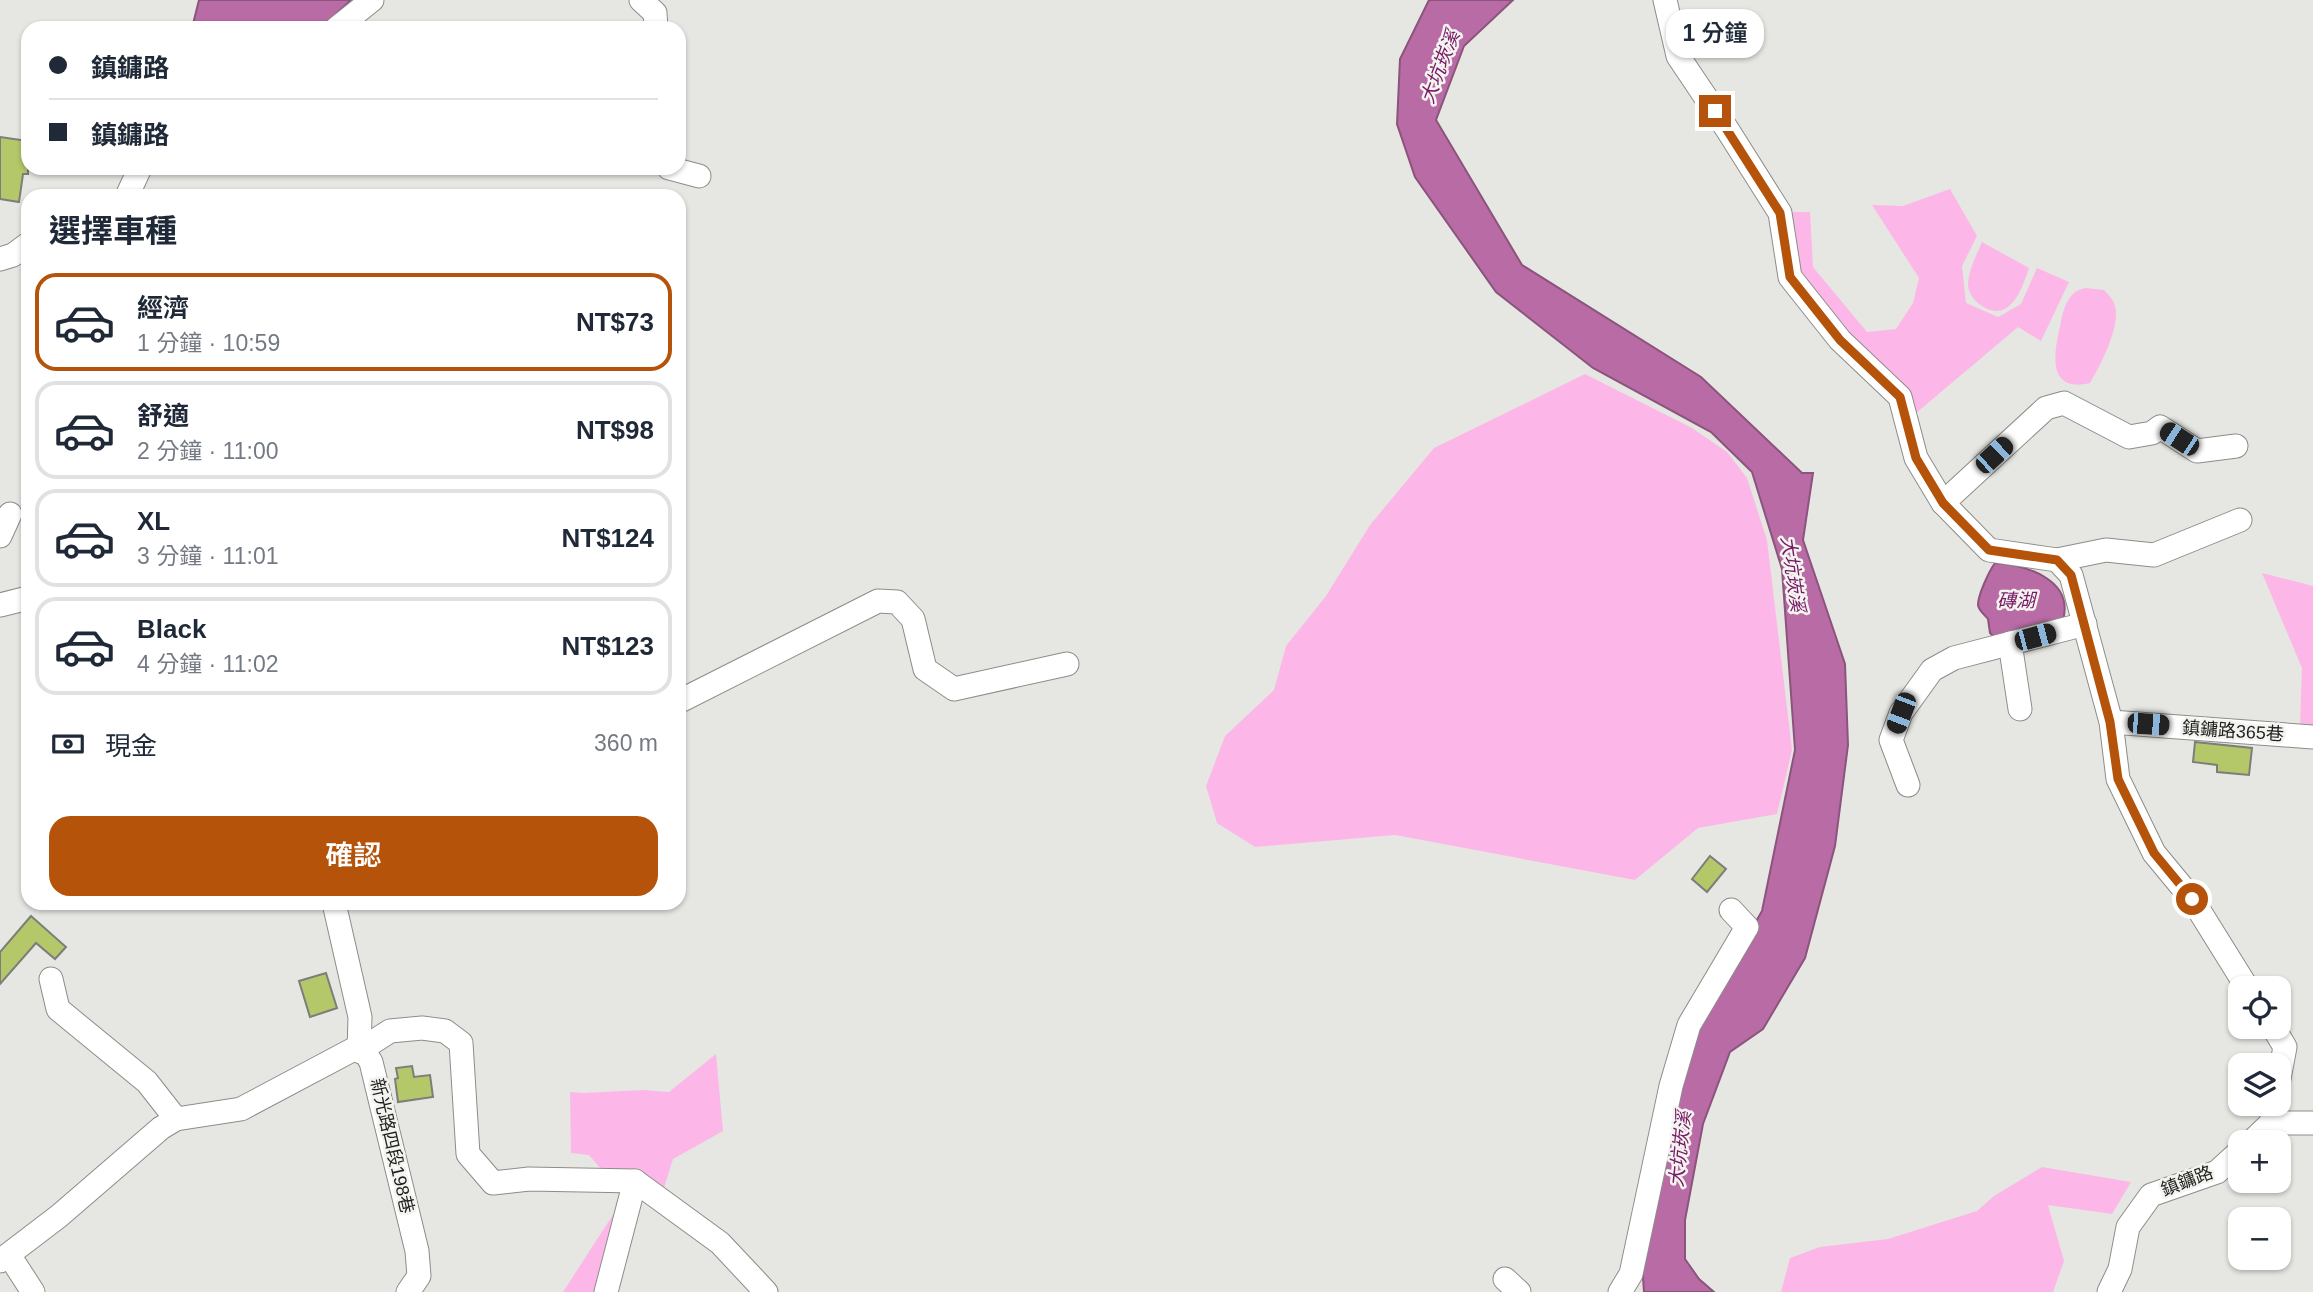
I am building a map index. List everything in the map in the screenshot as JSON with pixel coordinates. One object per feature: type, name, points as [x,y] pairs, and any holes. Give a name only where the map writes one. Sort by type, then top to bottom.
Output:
[{"type":"street","points":[[346,21],[372,0]]},
{"type":"street","points":[[641,0],[655,13],[656,21]]},
{"type":"street","points":[[1665,0],[1678,56],[1780,213],[1790,277],[1840,340],[1900,397],[1916,458],[1943,503],[1989,550],[2057,560],[2106,551],[2154,555],[2240,520]]},
{"type":"street","points":[[686,173],[699,176]]},
{"type":"street","points":[[0,258],[13,255],[21,249]]},
{"type":"street","points":[[1943,503],[2046,408],[2064,403],[2129,436],[2152,433],[2160,427],[2197,451],[2236,446]]},
{"type":"street","points":[[0,536],[10,514]]},
{"type":"street","points":[[2057,560],[2071,575],[2085,624],[2110,722],[2118,779],[2154,853],[2192,899],[2240,976]]},
{"type":"street","points":[[0,606],[21,600]]},
{"type":"street","points":[[686,699],[878,601],[897,602],[913,619],[925,669],[954,689],[1067,664]]},
{"type":"street","points":[[1908,785],[1891,740],[1901,713],[1933,670],[1954,658],[2085,624]]},
{"type":"street","points":[[2010,643],[2020,709]]},
{"type":"street","name":"鎮鏞路365巷","points":[[2110,722],[2313,737]]},
{"type":"street","points":[[336,910],[360,1017],[359,1051]]},
{"type":"street","points":[[1620,1292],[1632,1274],[1671,1086],[1689,1025],[1747,927],[1731,910]]},
{"type":"street","points":[[51,979],[58,1009],[147,1082],[176,1119]]},
{"type":"street","points":[[33,1292],[4,1258],[59,1216],[161,1128],[176,1119],[241,1109],[354,1049],[359,1051],[390,1031],[422,1028],[445,1031],[461,1043],[468,1154],[493,1183],[529,1179],[635,1181],[720,1243],[766,1292]]},
{"type":"street","name":"新光路四段198巷","points":[[359,1051],[366,1054],[372,1062],[416,1251],[419,1276],[408,1292]]},
{"type":"street","points":[[2260,1130],[2271,1116]]},
{"type":"street","points":[[2282,1116],[2313,1123]]},
{"type":"street","name":"鎮鏞路","points":[[2109,1292],[2120,1269],[2128,1227],[2151,1195],[2217,1172],[2228,1162]]},
{"type":"street","points":[[606,1292],[635,1181]]},
{"type":"shaded area","points":[[1950,189],[1977,236],[1962,266],[1966,303],[1998,317],[2021,304],[2037,268],[2069,282],[2041,341],[2018,327],[1915,414],[1908,389],[1863,348],[1799,273],[1788,212],[1810,212],[1813,267],[1867,332],[1896,329],[1913,303],[1919,278],[1872,205],[1903,206]]},
{"type":"shaded area","points":[[1982,242],[2029,268],[2016,299],[2002,310],[1995,311],[1982,306],[1969,290],[1970,273]]},
{"type":"shaded area","points":[[2086,288],[2104,290],[2114,303],[2115,322],[2109,344],[2090,383],[2076,385],[2060,377],[2055,360],[2056,349],[2066,303],[2075,292]]},
{"type":"shaded area","points":[[1585,374],[1692,428],[1727,452],[1747,478],[1767,540],[1792,750],[1777,814],[1698,828],[1635,880],[1395,835],[1255,847],[1217,823],[1206,786],[1225,736],[1274,690],[1286,646],[1326,596],[1370,525],[1434,448]]},
{"type":"shaded area","points":[[2262,573],[2313,586],[2313,729],[2300,727],[2302,668]]},
{"type":"shaded area","points":[[716,1054],[723,1131],[673,1159],[663,1191],[602,1170],[589,1155],[571,1153],[570,1092],[669,1092]]},
{"type":"shaded area","points":[[2042,1167],[2131,1182],[2112,1214],[2048,1205],[2064,1261],[2053,1292],[1781,1292],[1790,1258],[1820,1247],[1888,1239],[1977,1211],[1994,1196]]},
{"type":"shaded area","points":[[618,1207],[595,1292],[563,1292]]},
{"type":"water","points":[[199,0],[351,0],[328,21],[194,21]]},
{"type":"water","name":"大坑崁溪","points":[[1429,0],[1513,0],[1464,46],[1436,120],[1522,265],[1701,377],[1802,473],[1813,473],[1803,540],[1845,664],[1848,745],[1835,846],[1805,958],[1763,1029],[1730,1052],[1703,1124],[1685,1220],[1685,1259],[1699,1279],[1714,1292],[1644,1292],[1642,1263],[1695,1027],[1762,911],[1795,750],[1782,569],[1752,472],[1711,432],[1593,368],[1496,292],[1415,177],[1397,124],[1400,59]]},
{"type":"water","name":"磚湖","points":[[1995,563],[2033,571],[2055,585],[2062,594],[2065,606],[2063,620],[1996,639],[1990,633],[1988,619],[1978,605],[1984,583]]},
{"type":"building","points":[[0,137],[21,140],[23,175],[19,202],[0,199]]},
{"type":"building","points":[[2195,742],[2252,748],[2249,775],[2217,772],[2217,765],[2193,762]]},
{"type":"building","points":[[1710,856],[1726,869],[1707,892],[1692,879]]},
{"type":"building","points":[[31,916],[66,947],[55,959],[36,943],[0,984],[0,952]]},
{"type":"building","points":[[326,973],[337,1008],[310,1017],[299,981]]},
{"type":"building","points":[[412,1066],[414,1077],[430,1075],[433,1097],[398,1102],[396,1068]]},
{"type":"route","points":[[1715,111],[1780,213],[1790,277],[1840,340],[1900,397],[1916,458],[1943,503],[1989,550],[2057,560],[2071,575],[2110,722],[2118,779],[2154,853],[2192,899]]}]
